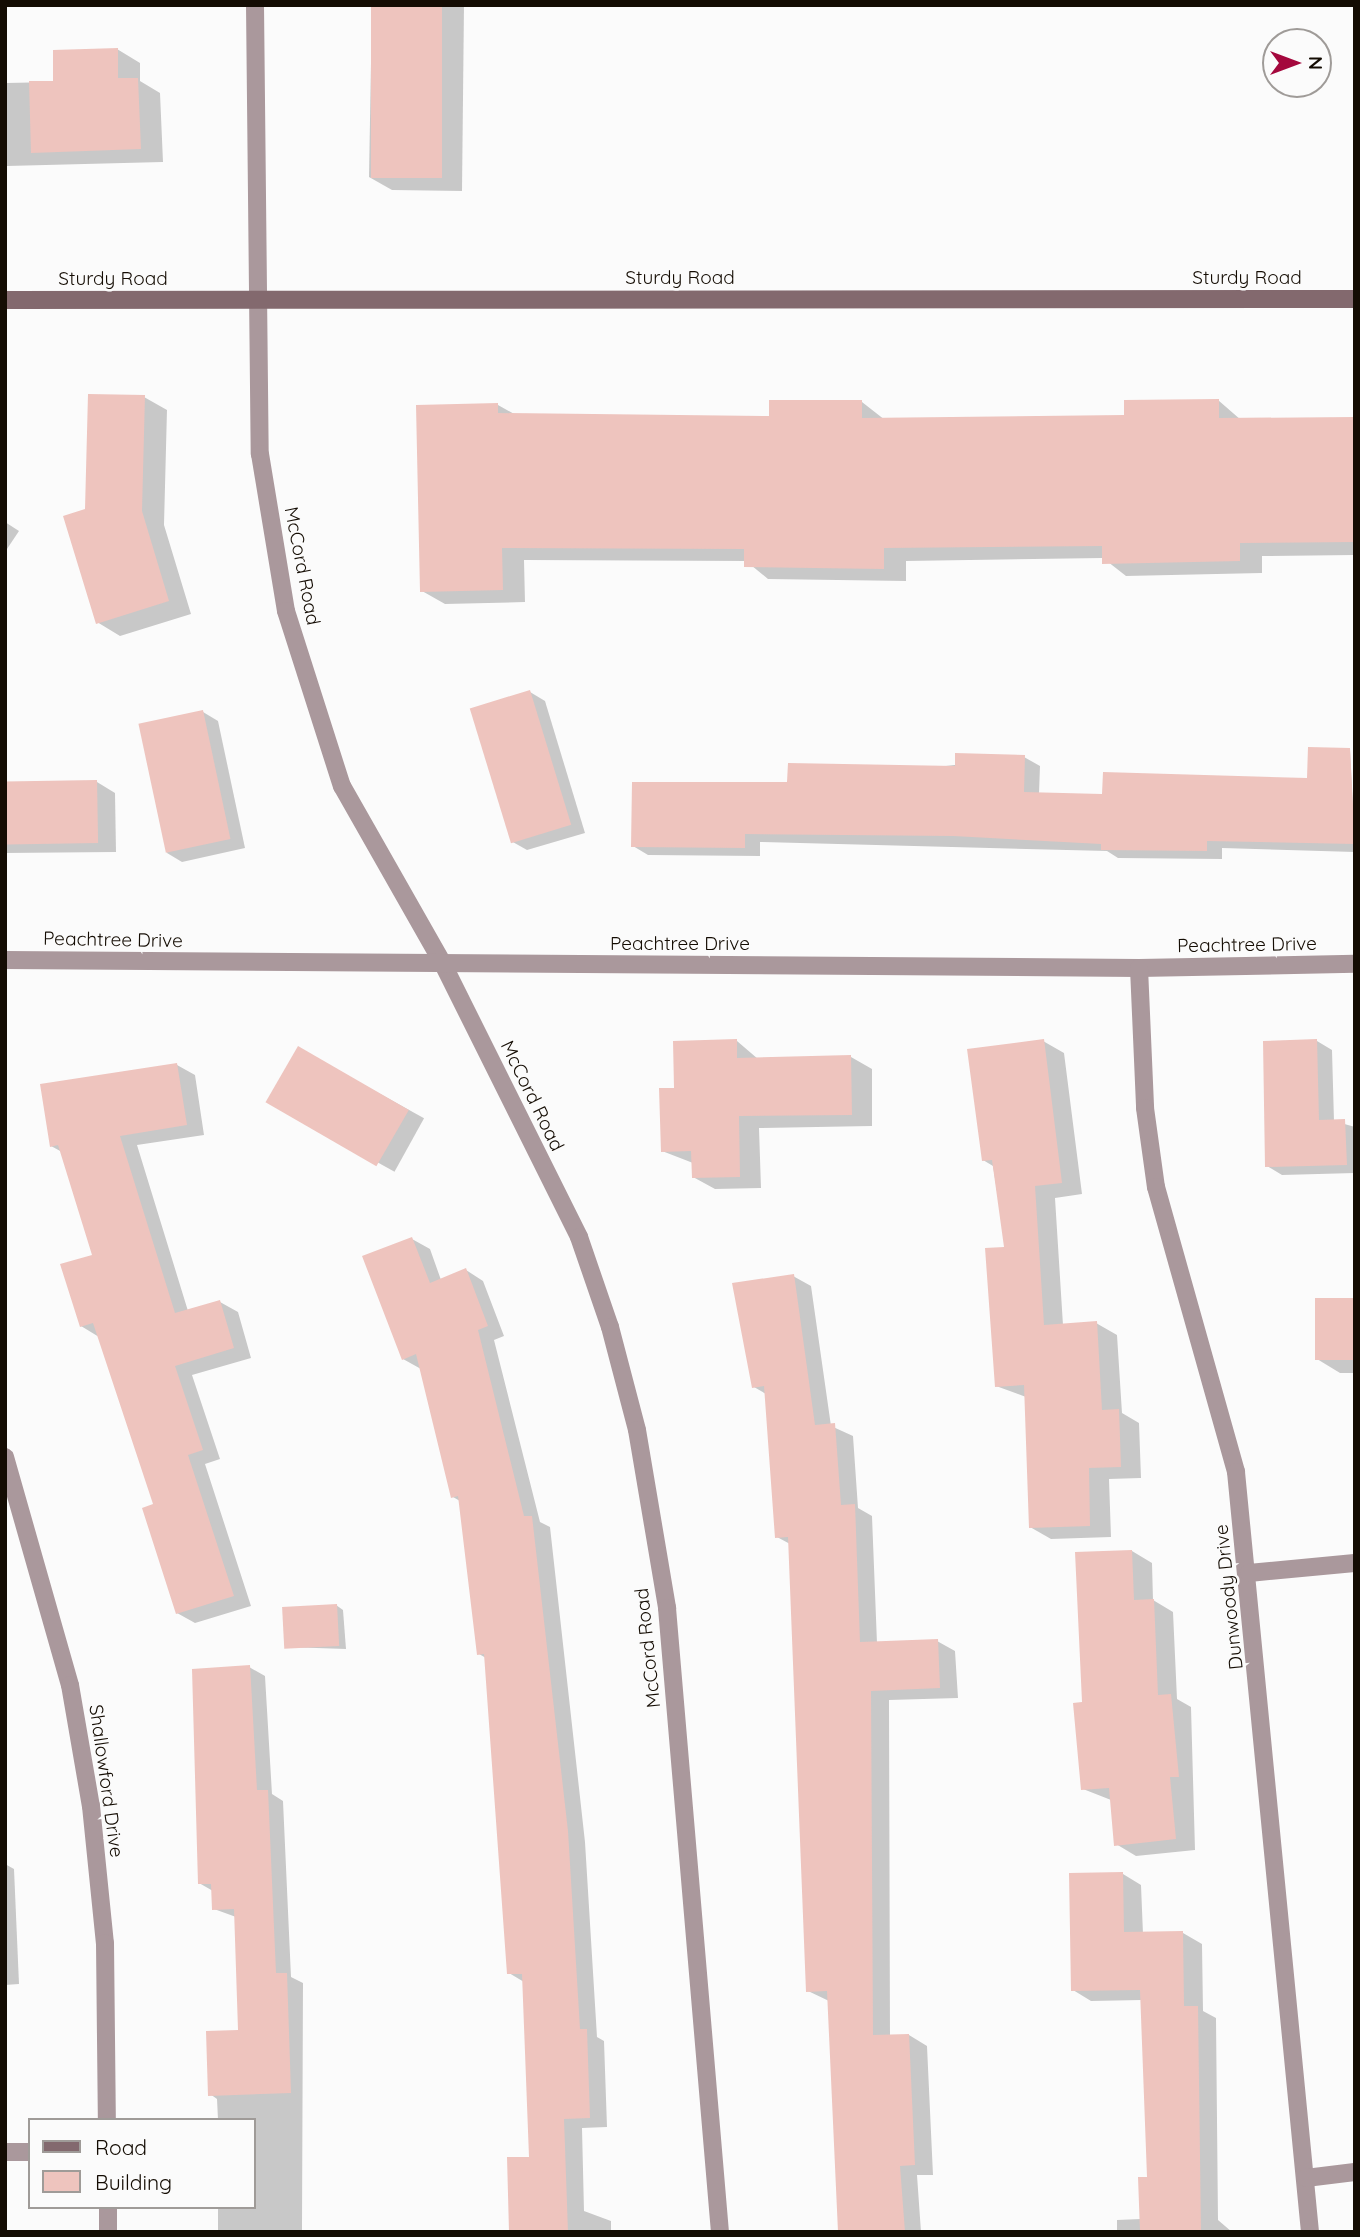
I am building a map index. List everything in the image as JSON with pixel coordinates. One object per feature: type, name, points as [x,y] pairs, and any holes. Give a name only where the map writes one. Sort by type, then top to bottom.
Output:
[{"type":"street","name":"McCord Road","points":[[254,5],[260,454],[286,611],[342,786],[443,964],[579,1237],[637,1430],[667,1608],[720,2232]]},
{"type":"street","name":"Sturdy Road","points":[[5,300],[1355,299]]},
{"type":"street","name":"Peachtree Drive","points":[[5,960],[1139,968],[1355,964]]},
{"type":"street","name":"Dunwoody Drive","points":[[1139,968],[1145,1108],[1156,1187],[1236,1472],[1249,1573],[1310,2232]]},
{"type":"street","name":"Shallowford Drive","points":[[5,1457],[70,1685],[91,1806],[105,1943],[107,2118]]},
{"type":"street","points":[[1249,1573],[1355,1563]]},
{"type":"street","points":[[5,2152],[28,2152]]},
{"type":"street","points":[[1306,2178],[1355,2172]]},
{"type":"street","points":[[108,2209],[108,2232]]},
{"type":"building","points":[[371,5],[442,5],[442,178],[371,178]]},
{"type":"building","points":[[118,48],[118,78],[138,78],[141,149],[31,153],[29,81],[53,81],[53,50]]},
{"type":"building","points":[[88,394],[145,395],[142,511],[169,601],[96,624],[63,516],[85,509]]},
{"type":"building","points":[[1219,399],[1219,418],[1355,417],[1355,542],[1240,543],[1240,561],[1102,564],[1102,546],[884,548],[884,569],[744,567],[744,549],[502,548],[503,590],[420,592],[416,405],[498,403],[498,413],[769,416],[769,400],[862,400],[862,418],[1124,415],[1124,400]]},
{"type":"building","points":[[530,690],[571,825],[511,843],[470,708]]},
{"type":"building","points":[[203,710],[230,839],[166,853],[138,724]]},
{"type":"building","points":[[1308,747],[1350,748],[1355,844],[1207,841],[1207,851],[1101,850],[1101,844],[953,836],[745,834],[745,848],[631,847],[632,782],[787,782],[788,763],[955,766],[955,753],[1025,755],[1024,792],[1102,794],[1103,772],[1307,778]]},
{"type":"building","points":[[97,780],[98,843],[6,845],[5,782]]},
{"type":"building","points":[[737,1039],[737,1058],[851,1055],[852,1115],[739,1116],[740,1177],[692,1178],[691,1151],[661,1152],[659,1088],[674,1088],[673,1041]]},
{"type":"building","points":[[1044,1039],[1062,1183],[1035,1186],[1044,1325],[1097,1321],[1102,1410],[1119,1409],[1121,1467],[1089,1468],[1090,1526],[1029,1528],[1024,1385],[995,1387],[985,1248],[1004,1247],[992,1160],[982,1161],[967,1049]]},
{"type":"building","points":[[1317,1039],[1319,1120],[1345,1119],[1347,1165],[1265,1167],[1263,1041]]},
{"type":"building","points":[[298,1046],[409,1110],[376,1166],[266,1102]]},
{"type":"building","points":[[177,1063],[187,1125],[120,1136],[175,1313],[220,1300],[234,1348],[175,1366],[203,1450],[188,1455],[234,1596],[176,1614],[142,1508],[153,1504],[93,1323],[80,1327],[60,1264],[92,1255],[58,1145],[50,1147],[40,1084]]},
{"type":"building","points":[[412,1237],[430,1283],[466,1268],[488,1326],[478,1330],[524,1516],[532,1516],[568,1831],[580,2029],[587,2029],[590,2118],[564,2119],[568,2232],[509,2232],[507,2157],[529,2157],[522,1974],[507,1974],[484,1654],[477,1655],[458,1496],[451,1498],[416,1354],[402,1360],[362,1256]]},
{"type":"building","points":[[794,1274],[815,1425],[835,1423],[841,1505],[855,1504],[860,1642],[938,1639],[940,1688],[871,1691],[873,2035],[909,2034],[915,2165],[900,2166],[905,2232],[838,2232],[827,1991],[806,1992],[788,1537],[775,1538],[764,1386],[752,1388],[732,1283]]},
{"type":"building","points":[[1315,1298],[1355,1298],[1355,1360],[1315,1360]]},
{"type":"building","points":[[1132,1550],[1134,1600],[1154,1599],[1158,1695],[1171,1694],[1179,1777],[1170,1777],[1176,1839],[1114,1846],[1109,1788],[1081,1790],[1073,1703],[1082,1702],[1075,1552]]},
{"type":"building","points":[[337,1604],[339,1646],[284,1649],[282,1607]]},
{"type":"building","points":[[250,1665],[257,1790],[268,1790],[276,1973],[287,1973],[291,2093],[208,2096],[206,2031],[238,2030],[234,1909],[212,1910],[211,1884],[198,1884],[192,1669]]},
{"type":"building","points":[[1123,1872],[1124,1932],[1183,1931],[1184,2006],[1198,2006],[1201,2232],[1140,2232],[1138,2177],[1147,2177],[1140,1990],[1071,1991],[1069,1873]]}]
